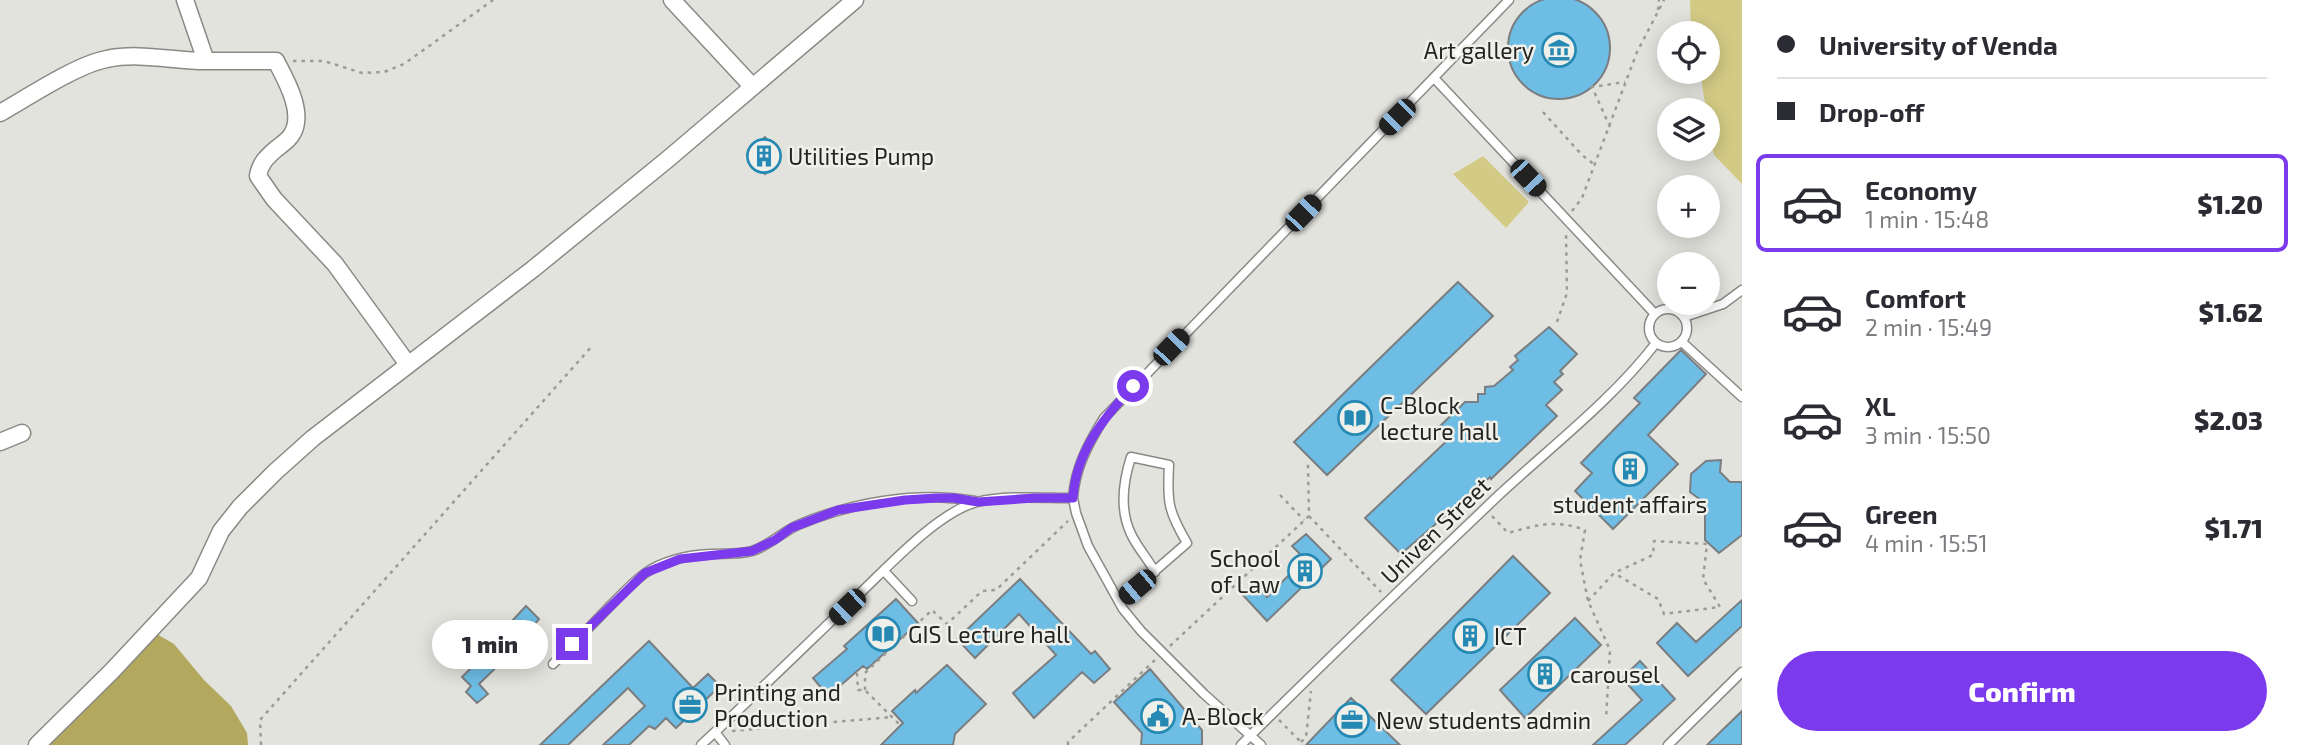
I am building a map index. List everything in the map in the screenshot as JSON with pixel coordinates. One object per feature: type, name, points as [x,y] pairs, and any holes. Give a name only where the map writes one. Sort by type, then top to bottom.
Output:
[{"type":"street","points":[[185,0],[205,61]]},
{"type":"street","points":[[672,0],[752,86]]},
{"type":"street","points":[[37,745],[112,671],[199,578],[221,531],[240,507],[313,438],[561,246],[855,0]]},
{"type":"street","points":[[0,113],[82,68],[108,58],[276,61],[294,103],[295,126],[292,135],[264,160],[259,167],[258,176],[274,199],[335,264],[407,363]]},
{"type":"street","points":[[0,442],[22,433]]},
{"type":"lane","points":[[1261,745],[1204,694],[1141,631],[1119,602],[1088,545],[1076,513],[1073,498],[1074,478],[1087,445],[1104,418],[1509,0]]},
{"type":"lane","points":[[1435,79],[1655,314]]},
{"type":"lane","points":[[1684,317],[1723,304],[1742,290]]},
{"type":"lane","points":[[1670,309],[1684,317],[1688,327],[1682,342],[1667,348],[1657,343],[1649,329],[1655,314],[1670,309]]},
{"type":"lane","points":[[1682,342],[1742,397]]},
{"type":"lane","name":"Univen Street","points":[[1241,745],[1485,509],[1608,396],[1657,343]]},
{"type":"lane","points":[[1119,602],[1155,572],[1187,543],[1172,517],[1167,497],[1169,465],[1131,457],[1125,475],[1123,508],[1131,534],[1155,572]]},
{"type":"lane","points":[[553,664],[645,573],[661,565],[707,554],[752,551],[775,540],[791,528],[838,510],[927,498],[954,498],[978,502],[1073,498]]},
{"type":"lane","points":[[701,745],[938,523],[958,510],[978,502]]},
{"type":"lane","points":[[884,571],[912,601]]},
{"type":"lane","points":[[1668,745],[1742,672]]},
{"type":"lane","points":[[715,732],[725,745]]},
{"type":"path","points":[[276,61],[324,61],[362,73],[384,72],[404,64],[493,0]]},
{"type":"path","points":[[1658,13],[1659,0]]},
{"type":"path","points":[[1557,322],[1567,293],[1566,218],[1582,198],[1637,52],[1664,0]]},
{"type":"path","points":[[1610,127],[1592,87],[1626,82]]},
{"type":"path","points":[[1543,112],[1581,155],[1595,165]]},
{"type":"path","points":[[261,745],[260,720],[593,345]]},
{"type":"path","points":[[1308,464],[1309,516],[1389,601]]},
{"type":"path","points":[[1280,495],[1304,520]]},
{"type":"path","points":[[1485,509],[1508,533],[1544,523],[1568,524],[1585,530],[1580,560],[1588,601],[1610,650],[1606,719]]},
{"type":"path","points":[[900,725],[865,690],[864,673],[932,610],[947,624],[982,591],[996,590],[1076,513]]},
{"type":"path","points":[[1068,745],[1068,742],[1309,516]]},
{"type":"path","points":[[1588,601],[1614,573],[1653,555],[1654,541],[1707,544],[1703,579],[1720,607],[1664,614],[1658,599],[1614,573]]},
{"type":"path","points":[[857,673],[858,690],[865,690]]},
{"type":"path","points":[[1272,713],[1302,743],[1306,737],[1313,673]]},
{"type":"path","points":[[715,732],[892,717]]},
{"type":"shaded area","points":[[1690,0],[1742,0],[1742,184],[1720,161],[1720,98],[1704,98],[1702,84],[1720,84],[1720,21],[1691,21]]},
{"type":"shaded area","points":[[1483,156],[1529,202],[1506,228],[1453,174]]},
{"type":"shaded area","points":[[150,630],[174,644],[204,680],[231,706],[247,733],[248,745],[39,745]]},
{"type":"building","name":"Art gallery","points":[[1546,-1],[1572,-1],[1587,5],[1602,20],[1609,38],[1609,58],[1602,76],[1587,91],[1569,98],[1549,98],[1531,91],[1516,76],[1509,58],[1509,38],[1516,20],[1531,5]]},
{"type":"building","name":"Utilities Pump","points":[[765,137],[781,157],[765,174],[747,154]]},
{"type":"building","points":[[1458,282],[1493,316],[1327,475],[1294,442]]},
{"type":"building","points":[[1549,327],[1577,354],[1560,371],[1563,374],[1554,382],[1562,390],[1546,405],[1557,416],[1491,479],[1490,477],[1401,554],[1365,518],[1451,437],[1440,426],[1465,402],[1478,402],[1478,394],[1485,394],[1485,387],[1494,386],[1513,370],[1510,367],[1518,360],[1515,356]]},
{"type":"building","name":"student affairs","points":[[1681,350],[1706,374],[1648,435],[1678,464],[1613,529],[1575,491],[1592,473],[1581,463],[1640,403],[1634,398]]},
{"type":"building","points":[[1721,460],[1720,472],[1730,482],[1742,482],[1742,535],[1719,553],[1705,540],[1705,503],[1690,492],[1691,474],[1706,461]]},
{"type":"building","name":"School of Law","points":[[1306,534],[1331,559],[1267,621],[1242,594],[1254,584],[1267,597],[1305,559],[1292,546]]},
{"type":"building","name":"ICT","points":[[1513,556],[1550,593],[1426,714],[1391,680]]},
{"type":"building","points":[[1020,579],[1091,654],[1095,651],[1110,669],[1094,683],[1082,672],[1034,718],[1013,693],[1056,655],[1019,614],[975,658],[957,639]]},
{"type":"building","points":[[896,599],[918,623],[867,669],[863,666],[828,696],[813,678],[847,649],[844,646]]},
{"type":"building","points":[[1742,600],[1742,626],[1688,676],[1657,643],[1677,623],[1696,642]]},
{"type":"building","points":[[526,606],[539,619],[535,624],[537,626],[479,684],[488,694],[477,703],[466,692],[471,686],[462,677],[471,668],[469,665],[479,656],[483,659],[516,625],[512,621]]},
{"type":"building","name":"carousel","points":[[1575,618],[1601,645],[1525,718],[1500,690]]},
{"type":"building","points":[[649,641],[693,688],[708,674],[720,686],[676,728],[666,718],[655,729],[649,726],[629,745],[603,745],[645,706],[628,688],[568,745],[540,745]]},
{"type":"building","name":"carousel","points":[[1640,661],[1675,699],[1625,745],[1593,745],[1642,700],[1622,678]]},
{"type":"building","points":[[947,665],[986,704],[955,734],[953,745],[881,745],[903,723],[892,711]]},
{"type":"building","name":"A-Block","points":[[1150,669],[1202,730],[1202,745],[1141,745],[1142,733],[1114,702]]},
{"type":"building","name":"New students admin","points":[[1351,698],[1400,745],[1306,745]]},
{"type":"building","points":[[1742,711],[1742,745],[1707,745]]},
{"type":"place","name":"Art gallery","points":[[1559,50]]},
{"type":"place","name":"Utilities Pump","points":[[764,156]]},
{"type":"place","name":"C-Block lecture hall","points":[[1355,418]]},
{"type":"place","name":"student affairs","points":[[1630,469]]},
{"type":"place","name":"School of Law","points":[[1305,571]]},
{"type":"place","name":"GIS Lecture hall","points":[[883,634]]},
{"type":"place","name":"ICT","points":[[1470,636]]},
{"type":"place","name":"carousel","points":[[1545,674]]},
{"type":"place","name":"Printing and Production","points":[[690,705]]},
{"type":"place","name":"A-Block","points":[[1158,716]]},
{"type":"place","name":"New students admin","points":[[1352,720]]},
{"type":"route","points":[[572,644],[645,573],[680,559],[752,551],[775,540],[791,528],[838,510],[937,498],[978,502],[1073,498],[1074,478],[1087,445],[1104,418],[1133,386]]}]
